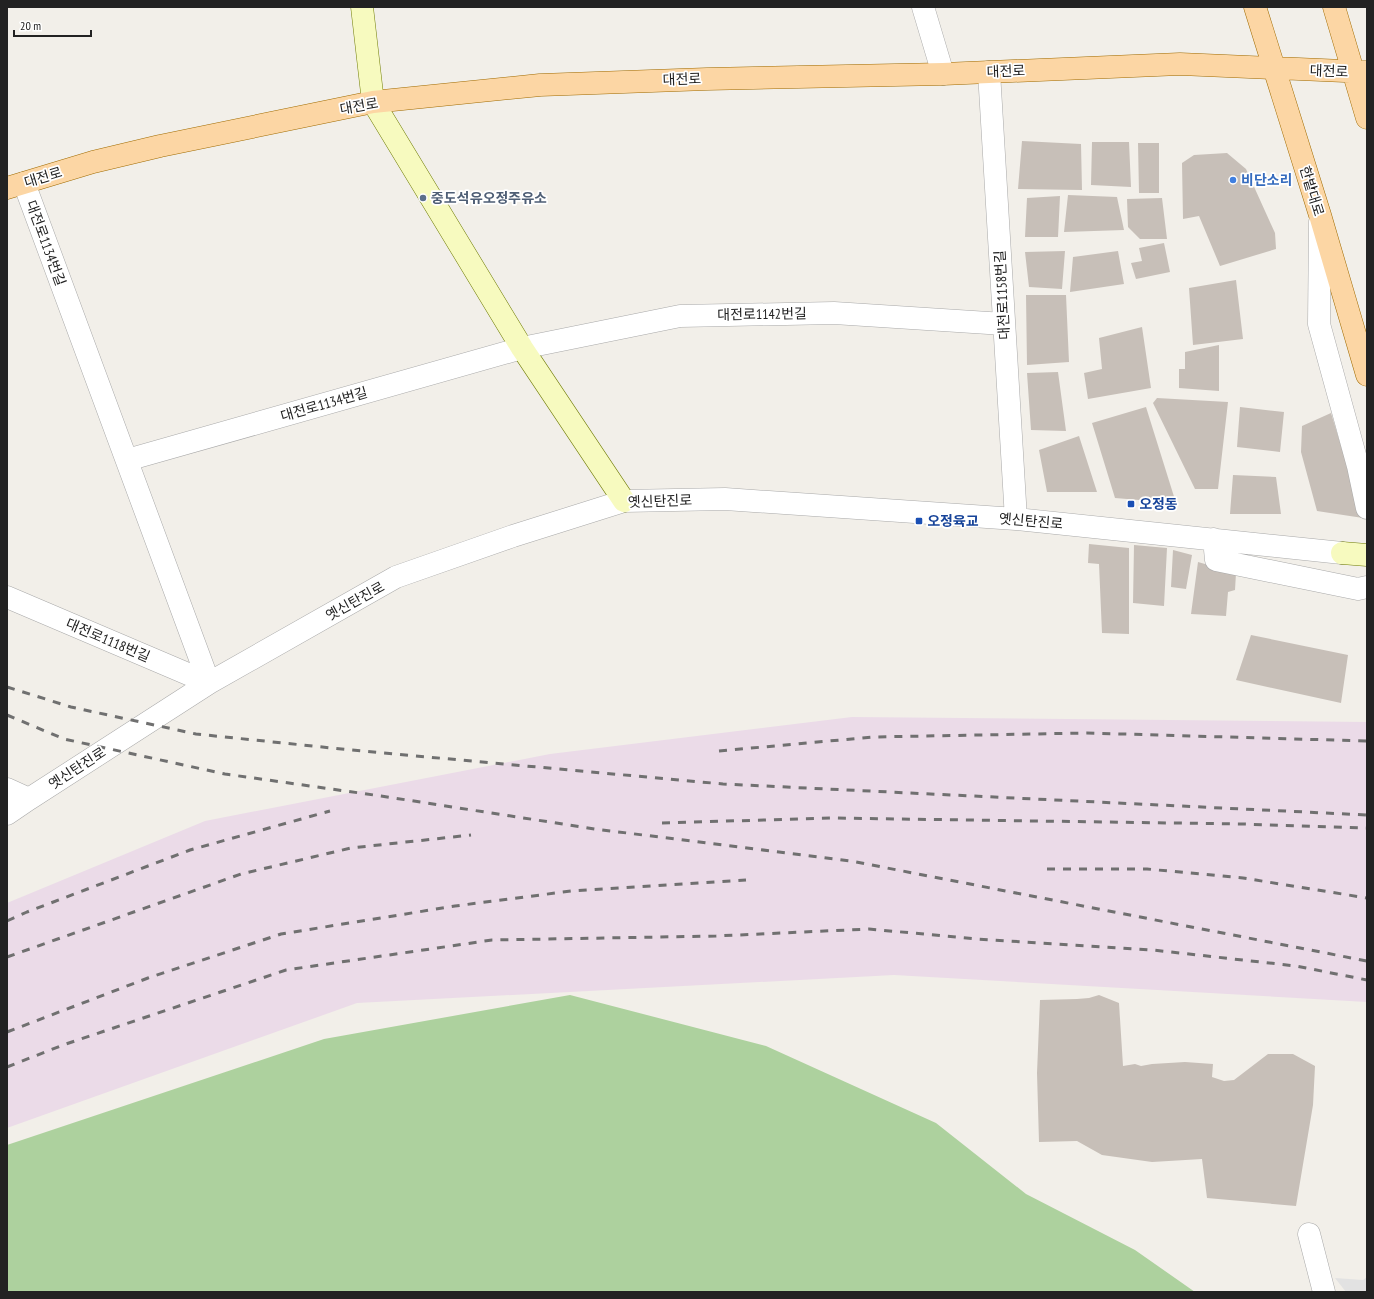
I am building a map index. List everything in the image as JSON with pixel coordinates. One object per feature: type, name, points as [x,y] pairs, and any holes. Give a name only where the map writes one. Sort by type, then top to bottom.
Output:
[{"type":"main road","name":"한밭대로","points":[[1255,7],[1320,215],[1367,375]]},
{"type":"main road","points":[[1334,7],[1361,72],[1367,118]]},
{"type":"main road","name":"대전로","points":[[16,185],[94,162],[160,146],[373,102],[540,85],[707,78],[943,74],[1180,64],[1361,72]]},
{"type":"street","points":[[362,7],[373,102],[522,348],[624,501]]},
{"type":"street","points":[[923,7],[943,74]]},
{"type":"street","name":"대전로1158번길","points":[[989,72],[1016,518]]},
{"type":"street","name":"대전로1134번길","points":[[16,185],[127,460],[209,683]]},
{"type":"street","points":[[1320,215],[1319,324],[1358,466],[1367,508]]},
{"type":"street","name":"대전로1142번길","points":[[522,348],[680,316],[834,312],[1004,324]]},
{"type":"street","name":"대전로1134번길","points":[[127,460],[522,348]]},
{"type":"street","name":"옛신탄진로","points":[[7,814],[209,683],[396,577],[513,536],[624,501],[725,499],[1016,518],[1367,555]]},
{"type":"street","points":[[1214,539],[1216,560],[1358,589],[1367,587]]},
{"type":"street","name":"대전로1118번길","points":[[7,598],[209,683]]},
{"type":"street","points":[[7,789],[29,799]]},
{"type":"street","points":[[1309,1234],[1324,1292]]},
{"type":"shaded area","points":[[852,717],[1367,722],[1367,1002],[894,975],[357,1003],[7,1128],[7,903],[205,821],[550,754]]},
{"type":"shaded area","points":[[1367,1277],[1367,1292],[1346,1292],[1335,1278],[1363,1280]]},
{"type":"green space","points":[[570,995],[766,1046],[936,1123],[1026,1194],[1135,1250],[1195,1292],[7,1292],[7,1145],[324,1039]]},
{"type":"building","points":[[1022,141],[1081,144],[1082,190],[1018,189]]},
{"type":"building","points":[[1092,142],[1129,142],[1131,187],[1091,185]]},
{"type":"building","points":[[1138,143],[1159,143],[1159,193],[1139,193]]},
{"type":"building","points":[[1227,153],[1246,169],[1275,233],[1276,249],[1220,266],[1199,216],[1183,219],[1182,163],[1194,155]]},
{"type":"building","points":[[1068,195],[1117,197],[1124,230],[1064,232]]},
{"type":"building","points":[[1060,196],[1058,237],[1025,237],[1027,198]]},
{"type":"building","points":[[1162,198],[1167,239],[1140,239],[1128,227],[1127,199]]},
{"type":"building","points":[[1164,243],[1170,272],[1136,279],[1131,263],[1142,261],[1139,248]]},
{"type":"building","points":[[1065,251],[1062,289],[1029,287],[1025,252]]},
{"type":"building","points":[[1118,251],[1124,284],[1070,292],[1073,257]]},
{"type":"building","points":[[1236,280],[1243,339],[1193,345],[1189,288]]},
{"type":"building","points":[[1026,295],[1066,295],[1069,362],[1027,365]]},
{"type":"building","points":[[1142,327],[1151,388],[1088,399],[1084,373],[1102,369],[1099,338]]},
{"type":"building","points":[[1219,345],[1219,391],[1179,388],[1179,369],[1185,369],[1185,352]]},
{"type":"building","points":[[1058,372],[1066,431],[1031,430],[1027,373]]},
{"type":"building","points":[[1157,398],[1228,402],[1218,489],[1195,489],[1153,403]]},
{"type":"building","points":[[1146,407],[1176,503],[1115,498],[1092,423]]},
{"type":"building","points":[[1240,407],[1284,412],[1280,452],[1237,447]]},
{"type":"building","points":[[1331,413],[1363,518],[1317,511],[1301,452],[1302,426]]},
{"type":"building","points":[[1079,436],[1097,492],[1047,492],[1039,450]]},
{"type":"building","points":[[1233,475],[1276,477],[1281,514],[1230,514]]},
{"type":"building","points":[[1089,544],[1129,548],[1129,634],[1102,633],[1099,564],[1088,563]]},
{"type":"building","points":[[1134,545],[1167,548],[1164,606],[1133,603]]},
{"type":"building","points":[[1173,550],[1192,555],[1186,589],[1171,587]]},
{"type":"building","points":[[1198,562],[1236,573],[1235,590],[1228,592],[1226,616],[1191,614]]},
{"type":"building","points":[[1251,635],[1348,655],[1341,703],[1236,680]]},
{"type":"building","points":[[1099,995],[1119,1003],[1123,1066],[1135,1064],[1141,1066],[1185,1062],[1213,1064],[1212,1077],[1224,1081],[1234,1080],[1268,1054],[1293,1054],[1315,1066],[1313,1105],[1296,1206],[1207,1198],[1202,1159],[1152,1162],[1102,1155],[1077,1141],[1039,1142],[1037,1073],[1040,1000],[1089,998]]},
{"type":"railway","points":[[7,687],[71,707],[196,734],[351,750],[723,784],[1367,815]]},
{"type":"railway","points":[[7,715],[64,739],[225,774],[595,829],[851,861],[1367,961]]},
{"type":"railway","points":[[719,751],[873,737],[1087,733],[1367,741]]},
{"type":"railway","points":[[7,921],[190,850],[330,811]]},
{"type":"railway","points":[[662,823],[831,818],[1242,824],[1367,828]]},
{"type":"railway","points":[[7,957],[241,874],[351,848],[471,835]]},
{"type":"railway","points":[[1047,869],[1147,869],[1243,878],[1367,898]]},
{"type":"railway","points":[[7,1032],[148,978],[281,934],[455,906],[571,891],[746,880]]},
{"type":"railway","points":[[7,1067],[63,1045],[286,970],[492,940],[716,936],[869,929],[977,939],[1153,950],[1296,966],[1367,980]]},
{"type":"place","name":"비단소리","points":[[1233,180]]},
{"type":"place","name":"중도석유오정주유소","points":[[423,198]]},
{"type":"place","name":"오정동","points":[[1131,504]]},
{"type":"place","name":"오정육교","points":[[919,521]]}]
